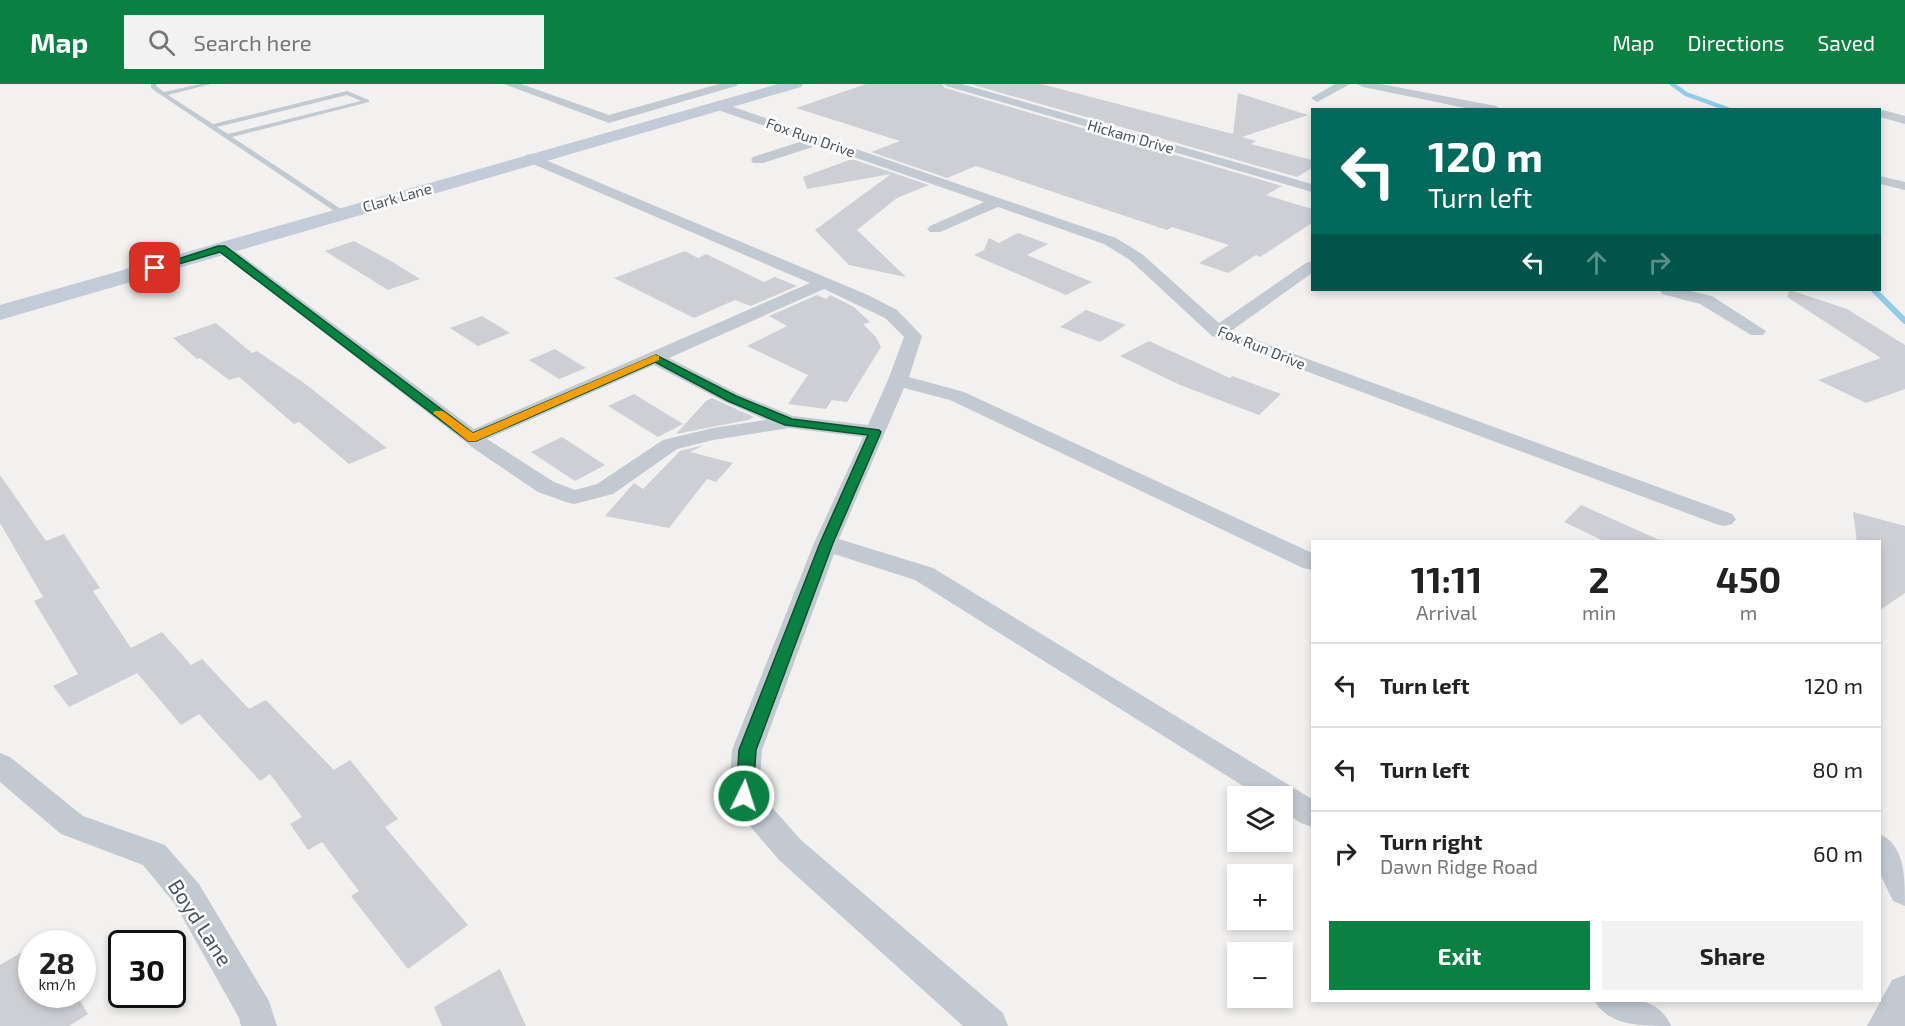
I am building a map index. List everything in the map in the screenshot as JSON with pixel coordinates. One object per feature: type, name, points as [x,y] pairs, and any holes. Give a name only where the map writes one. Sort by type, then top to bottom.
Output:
[{"type":"main road","name":"Clark Lane","points":[[0,313],[531,158],[795,84]]},
{"type":"street","points":[[510,84],[609,118],[732,84]]},
{"type":"street","points":[[526,90],[549,84]]},
{"type":"street","name":"Hickam Drive","points":[[950,84],[1311,188]]},
{"type":"street","points":[[1317,98],[1344,84]]},
{"type":"street","points":[[1363,84],[1485,108]]},
{"type":"street","points":[[1431,98],[1446,89]]},
{"type":"street","name":"Fox Run Drive","points":[[719,106],[1110,241],[1136,257],[1218,332],[1724,519]]},
{"type":"street","points":[[1883,114],[1905,120]]},
{"type":"street","points":[[758,160],[820,140]]},
{"type":"street","points":[[531,158],[824,283],[891,314],[913,336],[898,380],[826,543],[747,750],[744,796],[790,850],[990,1026]]},
{"type":"street","points":[[1881,180],[1905,186]]},
{"type":"street","points":[[935,229],[997,202]]},
{"type":"street","points":[[222,248],[477,442],[546,487],[574,497],[605,489],[670,444],[713,434],[789,422],[875,432]]},
{"type":"street","points":[[1218,332],[1311,267]]},
{"type":"street","points":[[477,442],[824,283]]},
{"type":"street","points":[[1672,291],[1706,300],[1757,331]]},
{"type":"street","points":[[656,358],[732,398],[789,422]]},
{"type":"street","points":[[898,380],[957,396],[1311,562]]},
{"type":"street","points":[[826,543],[924,574],[1311,813]]},
{"type":"street","name":"Boyd Lane","points":[[0,765],[72,825],[154,855],[187,894],[256,1013],[259,1026]]},
{"type":"street","points":[[1881,849],[1905,891]]},
{"type":"street","points":[[1885,1026],[1904,999],[1905,992]]},
{"type":"street","points":[[1615,1002],[1653,1026]]},
{"type":"lane","points":[[154,84],[153,87],[163,94],[343,213]]},
{"type":"lane","points":[[163,94],[208,84]]},
{"type":"lane","points":[[212,126],[347,93],[367,101],[227,136]]},
{"type":"building","points":[[866,84],[942,84],[945,88],[1282,186],[1266,195],[1311,209],[1311,224],[1260,257],[1256,255],[1228,273],[1199,263],[1229,245],[1172,227],[1167,230],[976,166],[947,178],[871,152],[900,141],[796,108]]},
{"type":"building","points":[[970,84],[1041,84],[1233,134],[1238,93],[1308,115],[1242,137],[1256,141],[1251,144],[1311,160],[1311,169],[1297,177]]},
{"type":"building","points":[[852,159],[929,185],[897,198],[857,230],[906,277],[849,265],[815,230],[891,174],[807,189],[803,177]]},
{"type":"building","points":[[1018,233],[1048,244],[1027,255],[1092,282],[1066,295],[974,255],[984,250],[989,238],[999,243]]},
{"type":"building","points":[[354,241],[420,279],[388,290],[325,251]]},
{"type":"building","points":[[685,251],[698,258],[706,254],[764,282],[775,277],[797,286],[751,306],[735,300],[694,318],[614,278]]},
{"type":"building","points":[[1790,291],[1793,291],[1847,309],[1905,345],[1905,389],[1866,403],[1818,380],[1881,358],[1787,297]]},
{"type":"building","points":[[817,295],[826,299],[830,295],[854,307],[870,322],[863,324],[876,337],[881,347],[847,402],[832,400],[826,409],[788,404],[808,375],[747,346],[787,326],[769,316]]},
{"type":"building","points":[[1086,310],[1126,325],[1100,342],[1060,327]]},
{"type":"building","points":[[482,316],[510,333],[478,346],[450,328]]},
{"type":"building","points":[[216,323],[252,353],[257,351],[304,383],[387,448],[349,464],[299,422],[294,424],[239,377],[229,380],[200,358],[197,359],[173,338]]},
{"type":"building","points":[[1149,341],[1230,378],[1232,376],[1281,394],[1259,415],[1180,385],[1120,356]]},
{"type":"building","points":[[555,349],[586,368],[559,379],[529,360]]},
{"type":"building","points":[[634,394],[683,424],[658,437],[608,406]]},
{"type":"building","points":[[712,398],[754,417],[676,434],[706,401]]},
{"type":"building","points":[[562,437],[605,465],[575,481],[531,452]]},
{"type":"building","points":[[704,445],[690,452],[733,463],[716,482],[707,479],[669,528],[605,516],[634,483],[643,489],[680,451]]},
{"type":"building","points":[[0,475],[46,541],[64,534],[100,588],[93,591],[131,648],[162,632],[191,665],[202,659],[249,709],[266,700],[334,770],[350,760],[398,819],[385,827],[468,925],[408,969],[351,896],[359,891],[322,842],[308,850],[290,824],[302,817],[270,774],[260,781],[199,714],[181,725],[137,673],[69,707],[53,686],[78,674],[34,601],[43,597],[0,523]]},
{"type":"building","points":[[1581,505],[1660,540],[1602,540],[1564,522]]},
{"type":"building","points":[[1853,512],[1905,526],[1905,593],[1881,609],[1881,540],[1857,540]]},
{"type":"building","points":[[18,954],[18,1008],[84,1008],[88,1014],[69,1026],[0,1026],[0,965]]},
{"type":"building","points":[[500,969],[526,1026],[442,1026],[434,1007]]},
{"type":"waterway","points":[[1672,84],[1686,94],[1724,108]]},
{"type":"waterway","points":[[1875,291],[1905,321]]},
{"type":"slow traffic","points":[[439,413],[472,438],[655,358]]},
{"type":"route","points":[[155,268],[222,248],[472,438],[656,358],[732,398],[789,422],[875,432],[826,543],[747,750],[744,796]]}]
